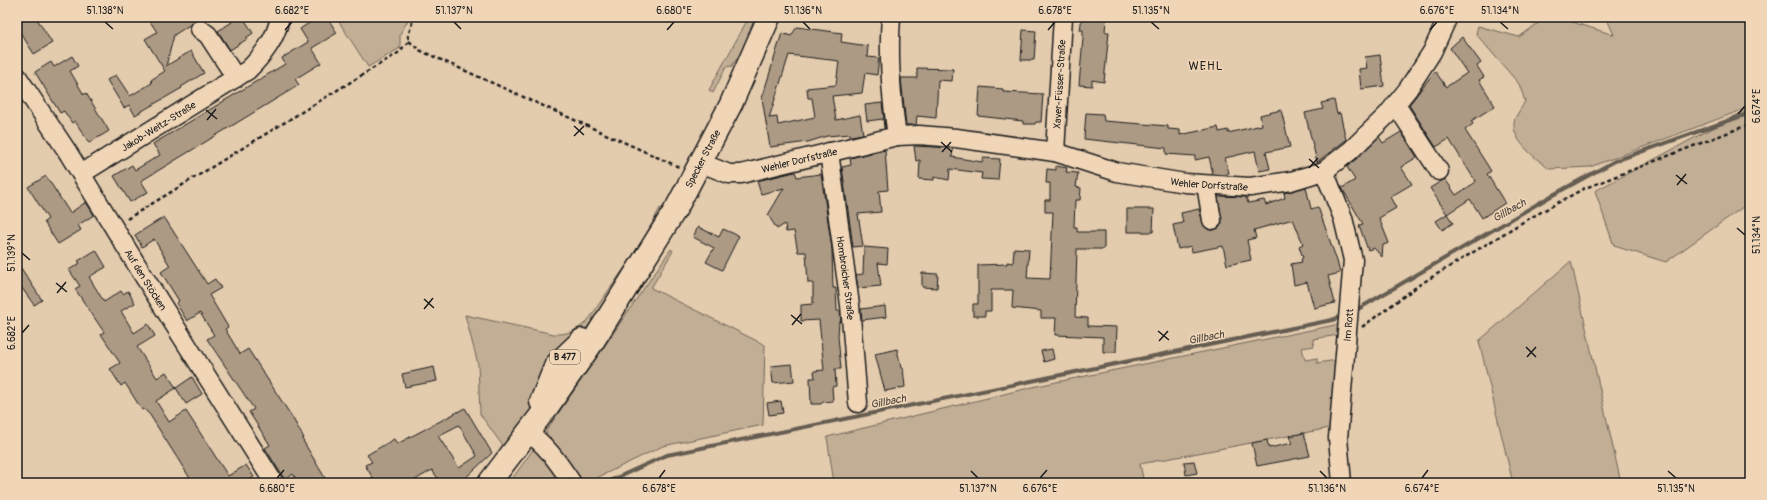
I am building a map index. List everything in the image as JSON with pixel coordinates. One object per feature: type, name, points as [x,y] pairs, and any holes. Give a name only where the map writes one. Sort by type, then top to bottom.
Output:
[{"type":"main road","name":"Specker Straße","points":[[489,483],[527,432],[556,365],[580,344],[622,294],[659,237],[698,169],[745,75],[769,17]]},
{"type":"street","name":"Jakob-Weitz-Straße","points":[[81,174],[236,78],[262,56],[274,36],[280,17]]},
{"type":"street","points":[[891,17],[889,50],[891,97],[897,136]]},
{"type":"street","name":"Xaver-Füsser-Straße","points":[[1055,152],[1063,17]]},
{"type":"street","name":"Wehler Dorfstraße","points":[[698,169],[728,174],[741,174],[897,136],[956,138],[1055,152],[1117,172],[1161,180],[1206,185],[1261,186],[1291,181],[1324,171],[1364,138],[1396,105],[1432,52],[1448,17]]},
{"type":"street","points":[[200,29],[208,35],[236,78]]},
{"type":"street","name":"Auf den Stöcken","points":[[17,76],[45,116],[274,483]]},
{"type":"street","points":[[1396,105],[1439,171]]},
{"type":"street","name":"Hombroicher Straße","points":[[829,152],[850,305],[858,404]]},
{"type":"street","name":"Im Rott","points":[[1324,171],[1343,218],[1354,260],[1338,438],[1342,483]]},
{"type":"street","points":[[1206,185],[1212,220]]},
{"type":"street","points":[[527,432],[538,439],[551,453],[572,483]]},
{"type":"path","points":[[414,17],[408,36],[409,41],[419,50],[698,169]]},
{"type":"path","points":[[114,227],[398,52],[409,41]]},
{"type":"path","points":[[1347,335],[1367,325],[1419,285],[1523,222],[1582,189],[1750,124]]},
{"type":"shaded area","points":[[336,17],[410,17],[400,34],[400,48],[368,67]]},
{"type":"shaded area","points":[[749,17],[759,17],[748,42],[732,66],[726,67],[713,93],[709,90]]},
{"type":"shaded area","points":[[1547,17],[1556,17],[1614,35],[1606,17],[1750,17],[1750,107],[1590,167],[1549,169],[1524,147],[1515,133],[1515,118],[1525,101],[1519,84],[1476,34],[1478,26],[1519,37]]},
{"type":"shaded area","points":[[1750,108],[1750,202],[1666,262],[1614,246],[1595,191]]},
{"type":"shaded area","points":[[660,208],[664,211],[604,305],[578,339],[528,415],[503,446],[480,414],[478,364],[465,315],[554,334],[570,332],[578,328],[589,318],[625,268]]},
{"type":"shaded area","points":[[671,249],[673,251],[651,288],[765,345],[763,425],[663,446],[586,483],[577,483],[547,437],[546,431]]},
{"type":"shaded area","points":[[1571,261],[1621,483],[1523,483],[1523,480],[1512,479],[1479,341]]},
{"type":"shaded area","points":[[1340,324],[1339,335],[1313,339],[1314,346],[1302,348],[1305,360],[1317,358],[1317,363],[1337,360],[1330,428],[1140,464],[1144,483],[834,483],[827,437],[1037,386]]},
{"type":"shaded area","points":[[535,447],[564,483],[509,483]]},
{"type":"building","points":[[17,17],[36,17],[52,43],[34,54],[17,27]]},
{"type":"building","points":[[147,17],[202,17],[174,35],[166,66],[191,51],[204,73],[181,87],[182,88],[135,115],[129,105],[124,108],[107,80],[116,75],[130,96],[152,83],[151,80],[165,71],[145,39],[157,32]]},
{"type":"building","points":[[228,17],[243,17],[253,33],[246,38],[247,39],[230,50],[218,31],[232,22]]},
{"type":"building","points":[[318,17],[327,17],[337,33],[312,48],[321,63],[295,79],[299,85],[141,181],[148,192],[130,202],[114,176],[132,165],[135,170],[160,155],[153,144],[285,64],[282,58],[308,42],[300,29]]},
{"type":"building","points":[[1082,17],[1106,19],[1105,32],[1109,32],[1104,82],[1092,80],[1092,86],[1079,85],[1083,38],[1083,30],[1080,30]]},
{"type":"building","points":[[797,27],[842,33],[841,42],[868,46],[867,57],[879,58],[877,75],[865,73],[862,93],[832,96],[836,120],[860,115],[863,134],[851,136],[850,134],[827,136],[808,142],[770,147],[762,98],[782,33],[791,36]],"holes":[[[789,55],[839,61],[836,85],[807,88],[808,98],[812,98],[815,117],[778,125],[777,117],[769,118]]]},
{"type":"building","points":[[1023,30],[1036,31],[1034,60],[1021,60]]},
{"type":"building","points":[[1462,37],[1481,63],[1477,66],[1484,77],[1479,80],[1495,106],[1471,121],[1473,124],[1465,130],[1491,171],[1487,174],[1505,203],[1482,218],[1470,199],[1447,214],[1430,188],[1445,179],[1456,195],[1476,182],[1449,139],[1436,147],[1409,105],[1435,71],[1446,87],[1467,73],[1450,48]]},
{"type":"building","points":[[1380,55],[1384,86],[1361,89],[1359,69],[1367,68],[1365,57]]},
{"type":"building","points":[[72,56],[78,66],[70,71],[84,95],[86,93],[109,131],[89,143],[75,121],[72,123],[64,111],[60,113],[35,72],[51,62],[54,67]]},
{"type":"building","points":[[917,68],[953,69],[952,81],[938,80],[936,118],[917,116],[916,125],[906,125],[901,78],[917,78]]},
{"type":"building","points":[[980,87],[1003,89],[1003,92],[1043,94],[1041,122],[1036,122],[1035,124],[1023,124],[1023,121],[978,116]]},
{"type":"building","points":[[1334,100],[1337,114],[1340,113],[1346,140],[1317,162],[1305,113],[1323,109],[1321,103]]},
{"type":"building","points":[[882,103],[885,128],[883,119],[867,121],[865,105]]},
{"type":"building","points":[[1281,110],[1290,147],[1266,152],[1270,169],[1259,171],[1255,151],[1225,158],[1229,173],[1225,175],[1213,174],[1209,157],[1195,160],[1195,156],[1166,154],[1166,148],[1084,139],[1086,113],[1103,114],[1104,121],[1168,126],[1168,129],[1180,130],[1180,135],[1218,127],[1219,132],[1228,130],[1228,133],[1262,125],[1260,115]]},
{"type":"building","points":[[1401,132],[1417,157],[1401,167],[1412,184],[1390,197],[1396,208],[1379,218],[1389,243],[1383,245],[1382,257],[1374,248],[1368,250],[1359,225],[1363,224],[1342,188],[1355,180],[1347,167],[1379,137],[1383,143]]},
{"type":"building","points":[[914,146],[953,148],[952,157],[982,162],[983,158],[1000,159],[998,180],[981,179],[982,173],[950,169],[949,180],[934,177],[934,180],[919,179],[920,160],[916,161]]},
{"type":"building","points":[[885,150],[888,190],[879,191],[881,212],[858,214],[863,246],[853,247],[842,167],[851,165],[850,158]]},
{"type":"building","points":[[1056,166],[1067,168],[1066,172],[1078,173],[1076,187],[1081,188],[1080,200],[1075,200],[1074,227],[1077,227],[1077,232],[1104,232],[1104,249],[1077,249],[1075,317],[1088,318],[1088,326],[1117,327],[1116,352],[1103,352],[1103,337],[1055,335],[1056,318],[1041,318],[1041,311],[1012,308],[1013,290],[991,290],[991,311],[985,311],[985,316],[973,316],[973,304],[978,304],[978,265],[1007,264],[1007,262],[1013,263],[1014,248],[1029,249],[1027,278],[1050,279],[1053,212],[1045,212],[1045,200],[1050,200],[1050,183],[1046,183],[1047,169],[1056,170]]},
{"type":"building","points":[[795,172],[797,177],[821,174],[832,249],[833,288],[836,288],[837,311],[840,311],[841,322],[839,322],[838,336],[841,369],[835,369],[836,386],[832,387],[833,401],[823,402],[821,404],[811,404],[810,378],[815,378],[814,371],[824,370],[819,320],[801,321],[801,305],[813,304],[813,283],[808,283],[806,252],[798,252],[794,231],[786,232],[785,224],[777,229],[768,215],[784,188],[761,194],[757,181]]},
{"type":"building","points":[[46,176],[70,213],[86,202],[94,215],[78,225],[81,230],[58,244],[44,222],[48,219],[28,187]]},
{"type":"building","points":[[1306,187],[1311,209],[1318,207],[1340,273],[1328,276],[1335,303],[1314,308],[1307,282],[1294,285],[1291,264],[1302,262],[1301,259],[1303,258],[1299,246],[1303,244],[1293,219],[1254,230],[1256,238],[1247,240],[1251,260],[1227,265],[1223,246],[1192,252],[1191,246],[1178,249],[1173,225],[1183,223],[1181,213],[1199,209],[1204,226],[1209,230],[1214,230],[1219,228],[1222,223],[1218,196],[1246,197],[1248,203],[1264,200],[1266,205],[1285,198],[1284,193]]},
{"type":"building","points":[[1127,209],[1154,209],[1153,232],[1127,232]]},
{"type":"building","points":[[1447,214],[1453,223],[1442,230],[1436,221]]},
{"type":"building","points":[[164,217],[207,284],[215,279],[221,288],[209,295],[228,327],[225,329],[240,354],[248,349],[292,417],[304,438],[302,439],[325,478],[320,483],[298,483],[293,474],[285,480],[265,448],[270,445],[249,412],[254,409],[207,339],[214,335],[200,313],[187,321],[176,303],[179,301],[161,272],[170,266],[154,239],[142,247],[135,235]]},
{"type":"building","points":[[698,227],[719,237],[723,229],[739,236],[722,270],[706,262],[714,248],[693,237]]},
{"type":"building","points":[[864,247],[888,249],[887,264],[878,263],[881,286],[858,288],[856,275],[863,274]]},
{"type":"building","points":[[96,250],[106,267],[89,277],[104,302],[121,291],[123,294],[128,291],[135,303],[121,311],[134,333],[148,324],[155,336],[137,347],[157,378],[166,372],[176,388],[156,401],[169,422],[186,411],[228,476],[246,465],[254,477],[245,483],[193,483],[150,415],[144,409],[142,410],[125,383],[121,386],[110,369],[120,363],[101,334],[104,332],[75,289],[80,286],[69,270],[80,263],[78,261]]},
{"type":"building","points":[[17,262],[42,300],[34,305],[17,281]]},
{"type":"building","points":[[922,273],[938,274],[937,288],[922,287]]},
{"type":"building","points":[[885,306],[886,317],[862,320],[861,309]]},
{"type":"building","points":[[897,349],[901,368],[903,368],[905,387],[885,391],[875,354]]},
{"type":"building","points":[[1052,349],[1054,359],[1044,362],[1041,351]]},
{"type":"building","points":[[792,364],[794,381],[773,383],[771,366]]},
{"type":"building","points":[[434,367],[437,381],[405,387],[402,374]]},
{"type":"building","points":[[192,377],[202,394],[186,404],[176,388]]},
{"type":"building","points":[[781,401],[783,413],[769,415],[767,403]]},
{"type":"building","points":[[465,408],[492,453],[460,483],[441,483],[432,470],[410,483],[376,483],[365,465],[372,462],[367,455],[394,439],[397,444]],"holes":[[[459,425],[477,456],[459,468],[438,436]]]},
{"type":"building","points":[[1304,433],[1310,456],[1257,466],[1252,443],[1267,440],[1269,448],[1292,443],[1290,436]]},
{"type":"building","points":[[1194,461],[1197,473],[1186,475],[1184,462]]},
{"type":"waterway","name":"Gillbach","points":[[1353,312],[1551,196],[1615,161],[1750,113]]},
{"type":"waterway","name":"Gillbach","points":[[605,483],[667,455],[1332,320],[1343,316]]},
{"type":"district","name":"WEHL","points":[[1206,66]]}]
